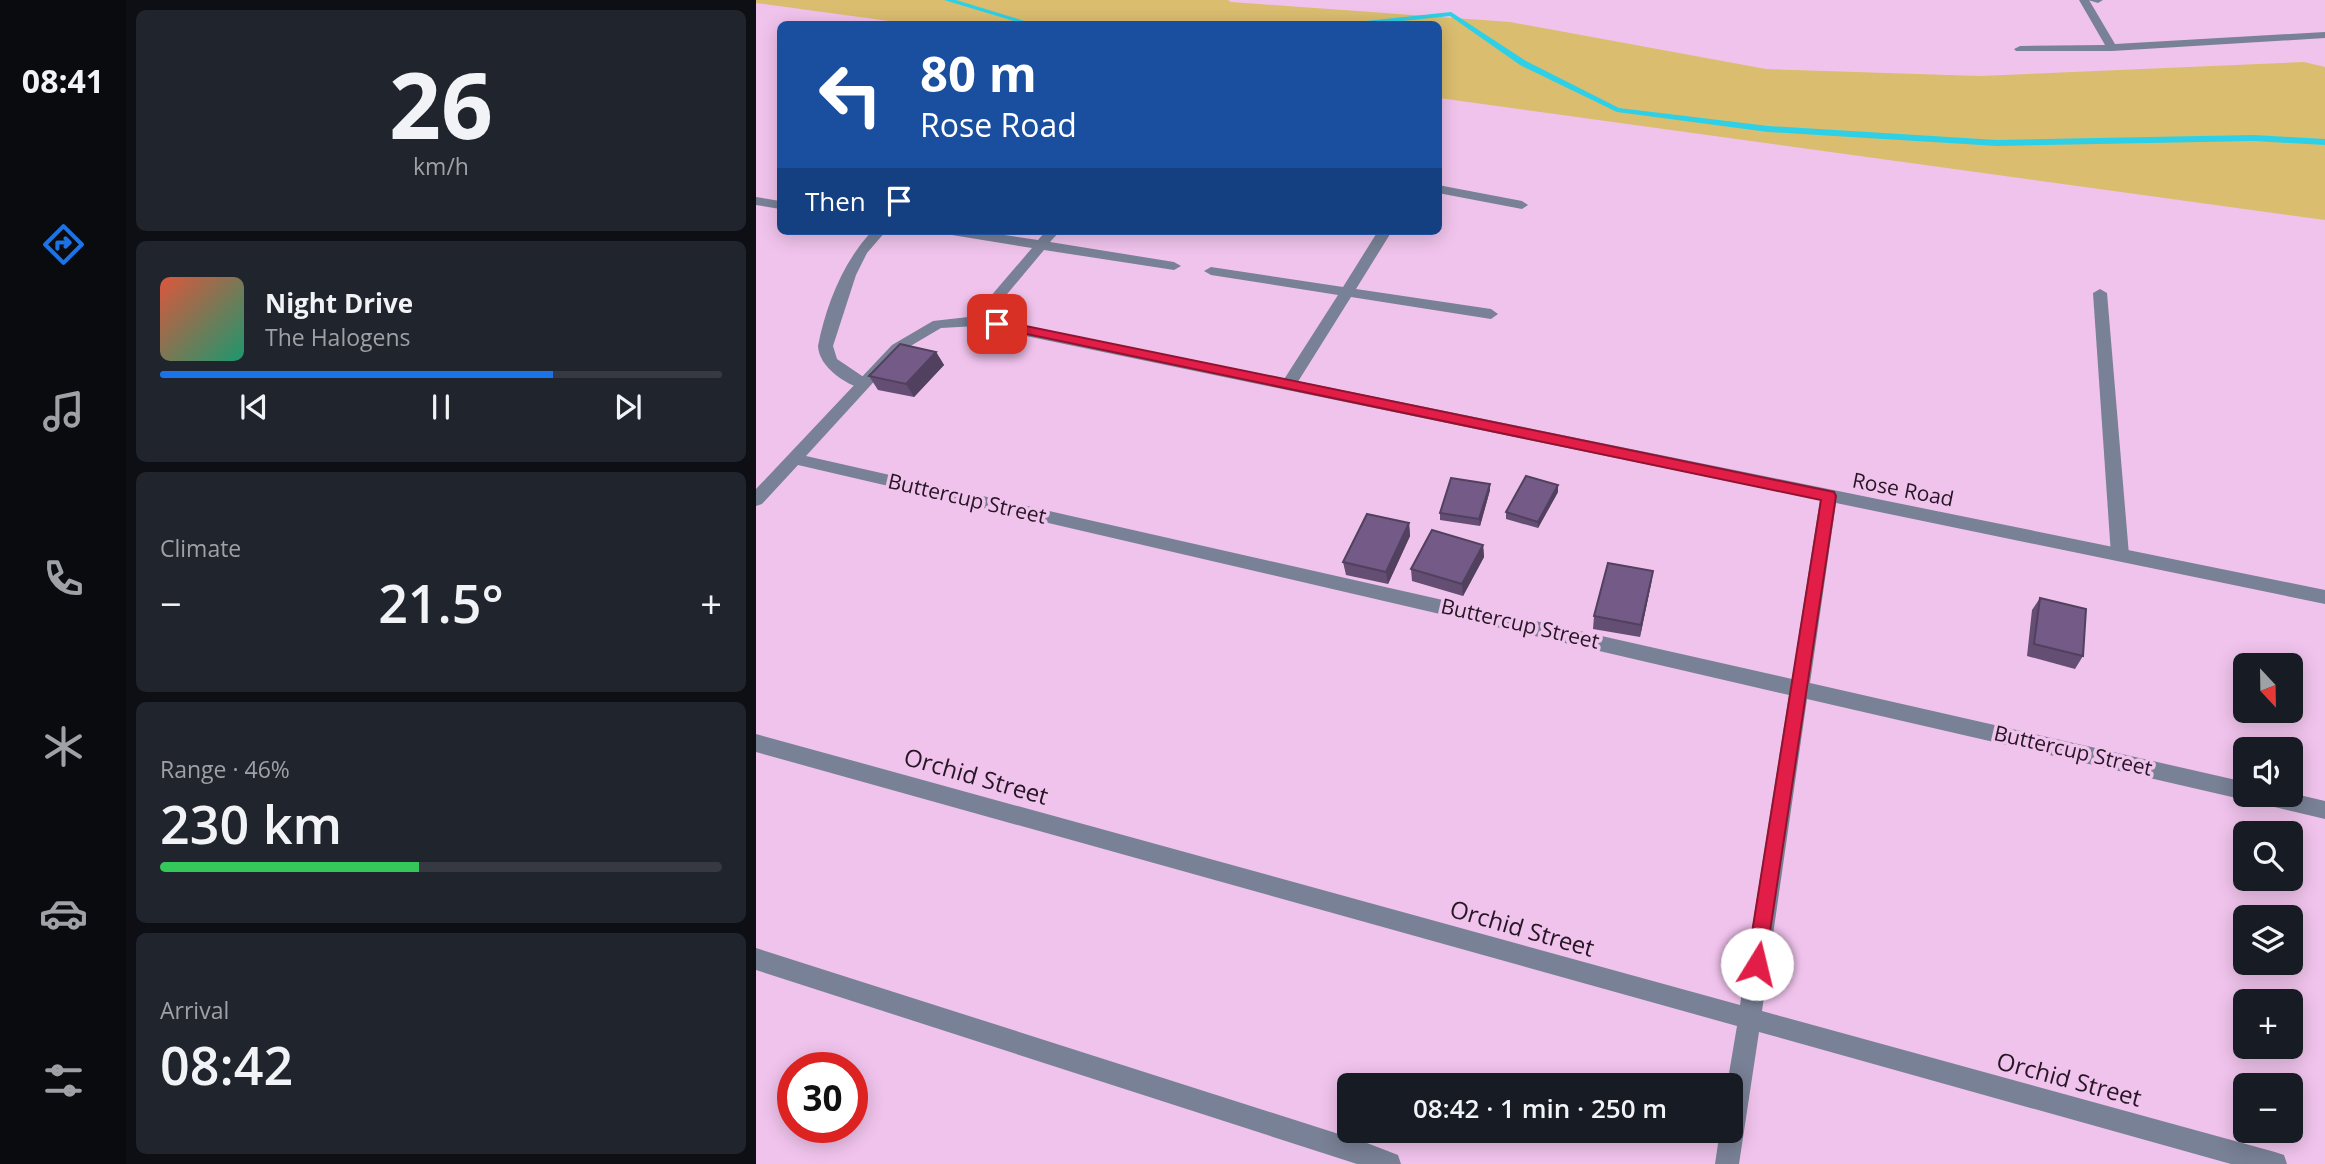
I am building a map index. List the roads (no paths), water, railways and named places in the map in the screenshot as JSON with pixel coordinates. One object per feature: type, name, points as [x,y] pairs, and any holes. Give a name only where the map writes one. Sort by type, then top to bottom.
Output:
[{"type":"street","points":[[2084,0],[2112,48]]},
{"type":"street","points":[[2020,49],[2112,48],[2325,35]]},
{"type":"street","points":[[1442,190],[1522,205]]},
{"type":"street","points":[[756,201],[777,204]]},
{"type":"street","points":[[756,500],[863,384],[833,363],[827,353],[827,341],[841,289],[862,248],[874,235]]},
{"type":"street","points":[[977,235],[1174,266]]},
{"type":"street","points":[[977,321],[1050,235]]},
{"type":"street","points":[[1289,384],[1382,235]]},
{"type":"street","points":[[1211,271],[1491,314]]},
{"type":"street","points":[[2100,293],[2120,555]]},
{"type":"street","name":"Rose Road","points":[[863,384],[897,348],[938,324],[977,321],[2325,597]]},
{"type":"street","name":"Buttercup Street","points":[[795,459],[2233,789]]},
{"type":"street","points":[[1727,1164],[1829,496]]},
{"type":"street","name":"Orchid Street","points":[[756,743],[2275,1164]]},
{"type":"street","points":[[2303,805],[2325,810]]},
{"type":"street","points":[[756,959],[1390,1164]]},
{"type":"waterway","points":[[948,0],[1020,21]]},
{"type":"waterway","points":[[1385,21],[1451,14],[1523,63],[1617,110],[1768,129],[1997,143],[2254,138],[2325,142]]}]
